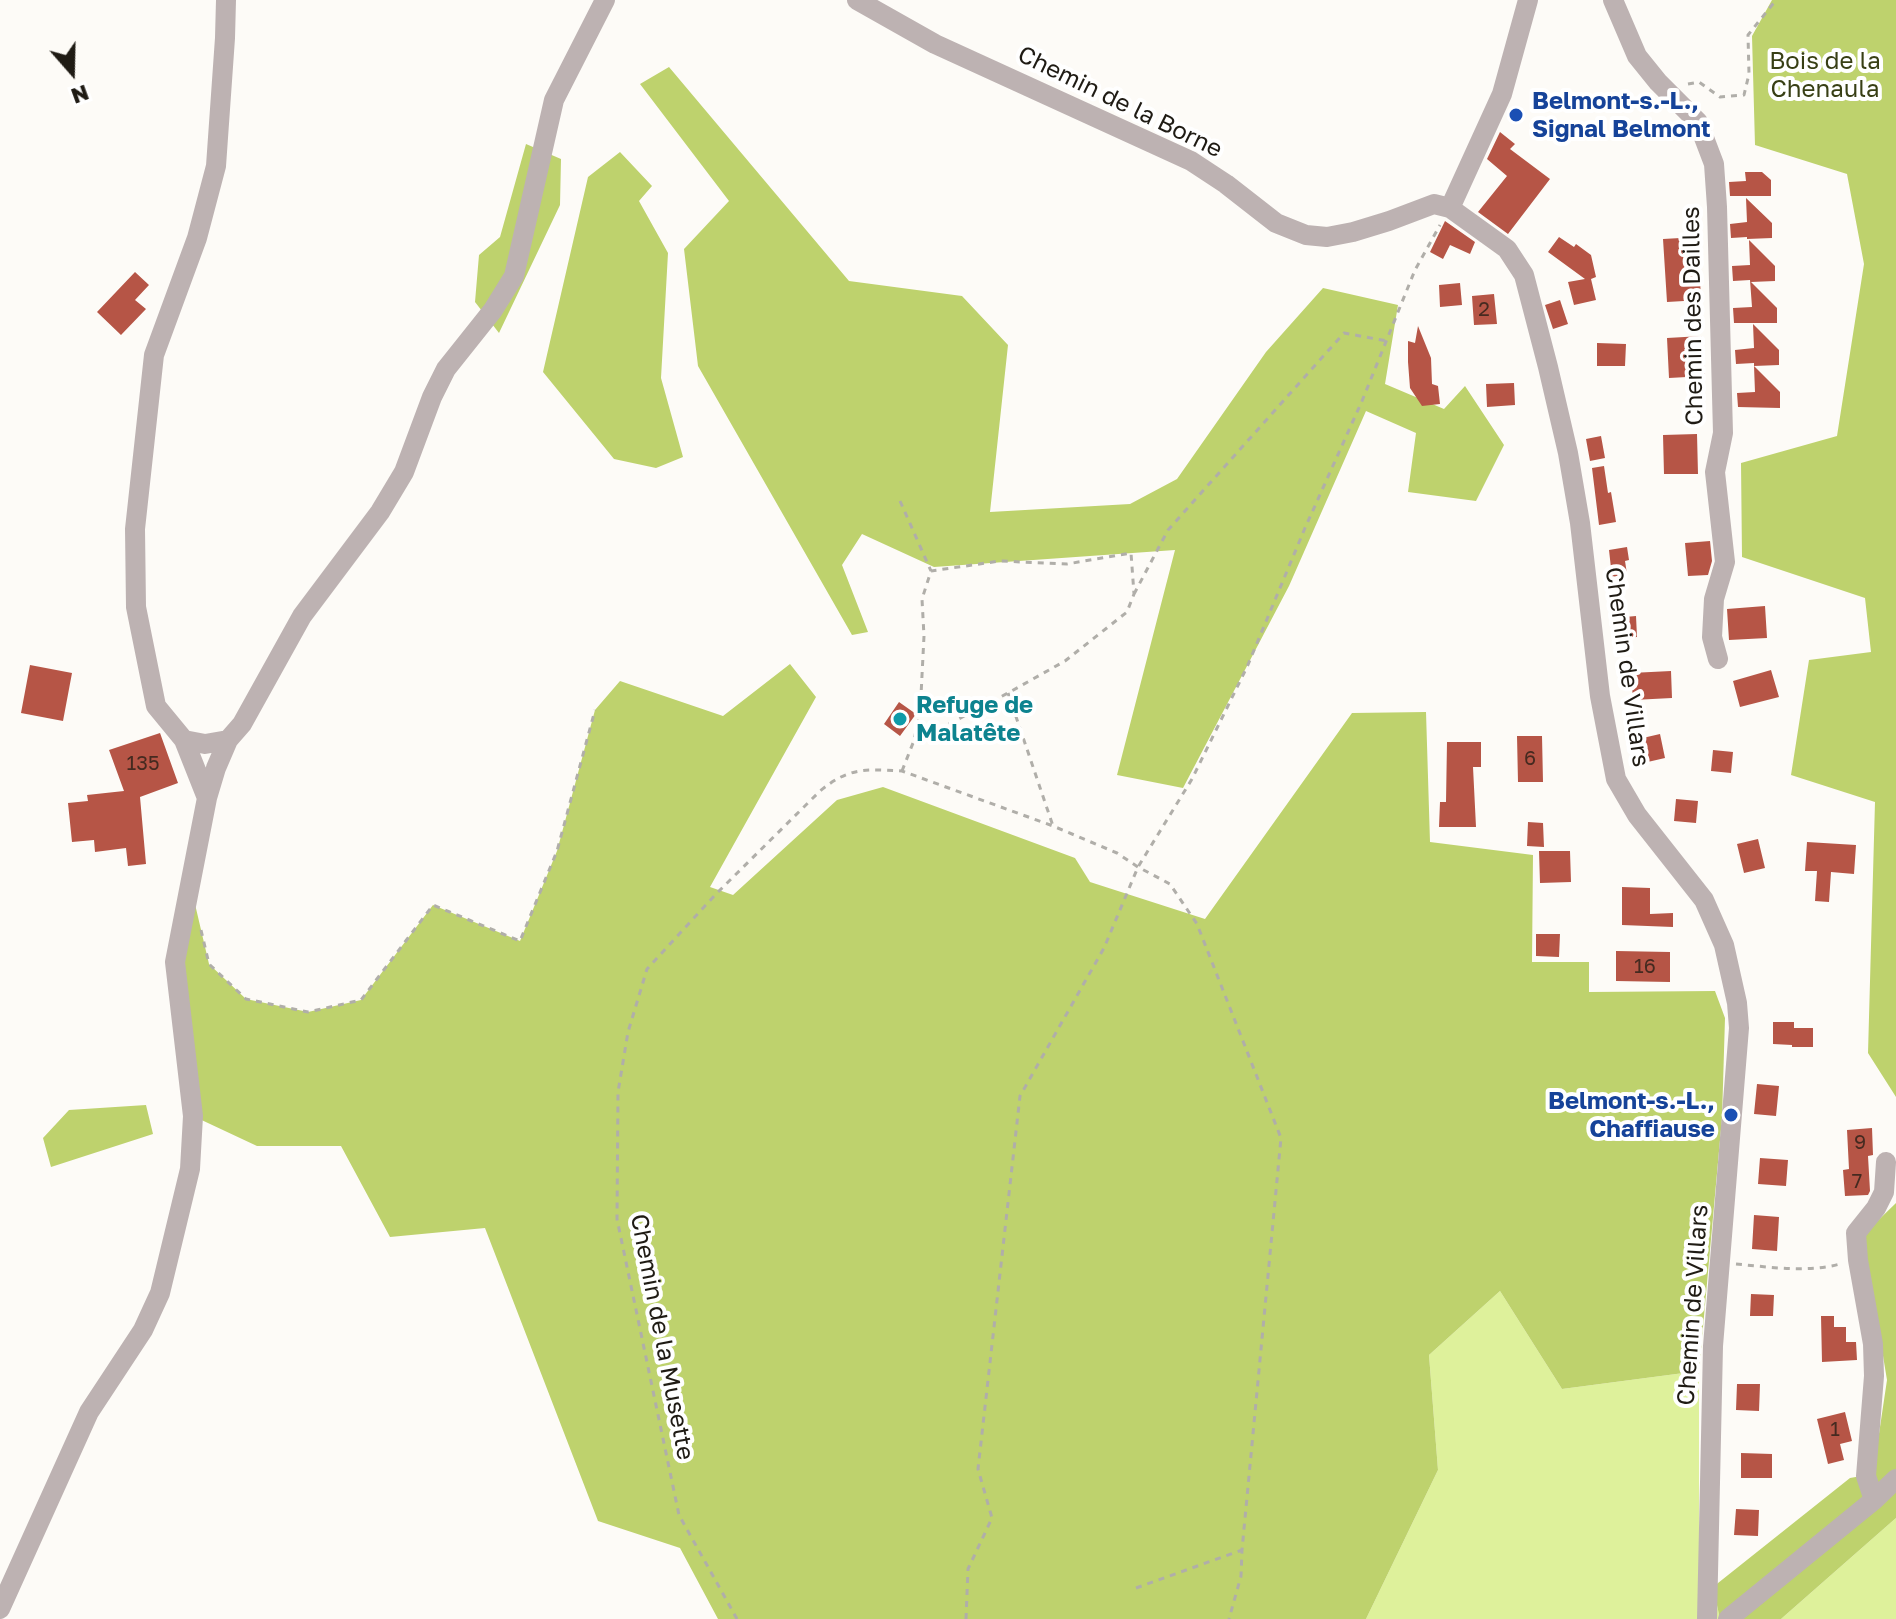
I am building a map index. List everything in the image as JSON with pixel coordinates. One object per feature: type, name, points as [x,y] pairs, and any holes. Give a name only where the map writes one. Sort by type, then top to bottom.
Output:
[{"type":"street","points":[[207,798],[184,740],[156,706],[136,607],[135,529],[154,355],[197,238],[216,166],[226,0]]},
{"type":"street","points":[[0,1609],[89,1412],[143,1330],[160,1293],[190,1169],[193,1116],[175,962],[207,798],[216,768],[228,740],[242,724],[302,616],[380,512],[404,472],[446,369],[493,310],[514,276],[554,100],[605,0]]},
{"type":"street","name":"Chemin de la Borne","points":[[857,0],[935,44],[1191,161],[1291,231],[1327,237],[1389,221],[1434,204],[1450,208]]},
{"type":"street","points":[[1450,208],[1502,94],[1528,0]]},
{"type":"street","name":"Chemin des Dailles","points":[[1613,0],[1637,56],[1698,122],[1714,164],[1723,433],[1715,472],[1725,562],[1714,599],[1712,637],[1718,659]]},
{"type":"street","name":"Chemin de Villars","points":[[1450,208],[1507,249],[1524,275],[1568,453],[1580,523],[1600,696],[1616,779],[1637,815],[1704,900],[1724,945],[1737,1003],[1739,1028],[1713,1346],[1707,1619]]},
{"type":"street","points":[[184,740],[205,744],[228,740]]},
{"type":"street","points":[[1874,1500],[1866,1476],[1874,1376],[1873,1344],[1856,1233],[1876,1208],[1884,1192],[1886,1162]]},
{"type":"street","points":[[1728,1619],[1896,1479]]},
{"type":"path","points":[[1665,89],[1699,82],[1720,97],[1744,95],[1749,74],[1748,35],[1776,0]]},
{"type":"path","points":[[966,1619],[968,1569],[992,1518],[978,1469],[1020,1096],[1104,948],[1138,867],[1192,779],[1247,667],[1415,270],[1450,208]]},
{"type":"path","points":[[913,743],[1065,661],[1127,612],[1168,530],[1344,333],[1387,341]]},
{"type":"path","points":[[900,501],[931,571],[922,599],[924,636],[920,715],[902,771]]},
{"type":"path","points":[[931,571],[1000,561],[1067,564],[1131,553],[1134,594]]},
{"type":"path","points":[[1008,693],[1053,826]]},
{"type":"path","points":[[198,918],[209,964],[246,999],[308,1012],[361,1000],[433,905],[520,941],[557,851],[595,710]]},
{"type":"path","name":"Chemin de la Musette","points":[[737,1619],[679,1515],[617,1219],[618,1092],[628,1032],[647,969],[716,894],[820,791],[836,778],[854,771],[877,770],[902,771],[1053,826],[1117,853],[1170,884],[1197,924],[1281,1138],[1241,1576],[1229,1619]]},
{"type":"path","points":[[1720,1263],[1798,1269],[1827,1268],[1858,1260]]},
{"type":"path","points":[[1136,1588],[1242,1550]]},
{"type":"green space","name":"Bois de la Chenaula","points":[[1772,0],[1896,0],[1896,1097],[1868,1053],[1875,802],[1791,775],[1809,660],[1871,652],[1865,598],[1742,557],[1741,463],[1837,436],[1864,264],[1847,174],[1755,145],[1752,36]]},
{"type":"green space","points":[[669,67],[849,281],[962,296],[1008,345],[990,512],[1130,504],[1177,479],[1266,352],[1323,288],[1398,305],[1385,384],[1444,409],[1465,386],[1504,445],[1476,501],[1408,492],[1416,433],[1366,411],[1289,586],[1183,788],[1117,775],[1175,550],[934,567],[862,534],[842,565],[868,632],[852,635],[698,366],[684,249],[729,201],[640,84]]},
{"type":"green space","points":[[526,144],[561,159],[560,205],[499,333],[475,302],[479,255],[500,237]]},
{"type":"green space","points":[[620,152],[652,186],[639,201],[668,253],[661,378],[683,457],[656,468],[614,459],[543,372],[588,177]]},
{"type":"green space","points":[[790,664],[816,697],[710,887],[733,895],[837,800],[883,787],[1075,858],[1090,882],[1205,919],[1352,713],[1426,712],[1430,842],[1533,855],[1532,962],[1589,962],[1589,992],[1715,991],[1725,1018],[1722,1118],[1699,1371],[1562,1389],[1500,1291],[1429,1355],[1438,1470],[1366,1619],[718,1619],[680,1548],[598,1521],[485,1228],[390,1237],[341,1146],[257,1146],[193,1116],[175,962],[191,887],[209,964],[246,999],[308,1012],[361,1000],[433,905],[520,941],[557,851],[595,710],[620,681],[723,716]]},
{"type":"green space","points":[[146,1105],[153,1134],[51,1167],[43,1138],[69,1110]]},
{"type":"green space","points":[[1896,1203],[1896,1518],[1781,1619],[1720,1619],[1713,1587],[1850,1478],[1873,1474],[1887,1380],[1863,1235]]},
{"type":"green space","points":[[1500,1291],[1562,1389],[1699,1371],[1699,1589],[1713,1587],[1720,1619],[1366,1619],[1438,1470],[1429,1355]]},
{"type":"green space","points":[[1896,1518],[1896,1619],[1781,1619]]},
{"type":"building","points":[[1500,132],[1515,144],[1510,149],[1550,179],[1508,234],[1478,212],[1507,176],[1487,159]]},
{"type":"building","points":[[1745,172],[1762,172],[1771,180],[1771,196],[1730,196],[1729,182],[1746,181]]},
{"type":"building","points":[[1746,198],[1772,223],[1772,238],[1731,238],[1730,224],[1747,222]]},
{"type":"building","points":[[1445,221],[1475,242],[1470,254],[1450,245],[1443,259],[1430,252]]},
{"type":"building","points":[[1559,237],[1591,255],[1596,277],[1591,279],[1596,300],[1574,305],[1568,282],[1585,279],[1548,252]]},
{"type":"building","points":[[1698,237],[1701,300],[1667,302],[1663,239]]},
{"type":"building","points":[[1749,240],[1775,266],[1775,281],[1751,282],[1777,308],[1777,323],[1734,323],[1733,308],[1752,307],[1750,280],[1733,281],[1732,266],[1750,265]]},
{"type":"building","points":[[135,272],[149,285],[135,300],[146,309],[121,335],[97,312]]},
{"type":"building","points":[[1460,283],[1462,305],[1440,307],[1439,285]]},
{"type":"building","points":[[1494,294],[1497,324],[1474,325],[1472,296]]},
{"type":"building","points":[[1560,300],[1568,324],[1553,329],[1545,305]]},
{"type":"building","points":[[1753,324],[1779,350],[1779,365],[1736,364],[1735,350],[1754,348]]},
{"type":"building","points":[[1418,326],[1431,358],[1432,384],[1438,386],[1440,404],[1422,406],[1410,388],[1408,341],[1415,343]]},
{"type":"building","points":[[1702,336],[1705,376],[1669,378],[1667,338]]},
{"type":"building","points":[[1597,343],[1626,344],[1625,366],[1597,366]]},
{"type":"building","points":[[1754,366],[1780,392],[1780,408],[1738,407],[1737,393],[1755,392]]},
{"type":"building","points":[[1514,383],[1515,405],[1487,407],[1486,384]]},
{"type":"building","points":[[1697,434],[1698,474],[1664,474],[1663,435]]},
{"type":"building","points":[[1601,436],[1605,458],[1590,461],[1586,439]]},
{"type":"building","points":[[1604,466],[1616,522],[1599,525],[1592,468]]},
{"type":"building","points":[[1710,541],[1712,561],[1708,575],[1688,576],[1685,543]]},
{"type":"building","points":[[1627,547],[1627,574],[1612,577],[1609,550]]},
{"type":"building","points":[[1765,606],[1767,638],[1729,640],[1727,609]]},
{"type":"building","points":[[1636,616],[1637,637],[1615,639],[1614,618]]},
{"type":"building","points":[[30,665],[72,673],[63,721],[21,713]]},
{"type":"building","points":[[1771,670],[1779,697],[1740,707],[1733,681]]},
{"type":"building","points":[[1671,671],[1672,698],[1633,700],[1631,673]]},
{"type":"building","name":"Refuge de Malatête","points":[[899,702],[916,714],[900,736],[884,724]]},
{"type":"building","points":[[160,733],[178,783],[140,797],[146,864],[128,866],[126,848],[95,852],[94,840],[72,842],[68,803],[88,801],[87,795],[124,791],[109,750]]},
{"type":"building","points":[[1660,734],[1665,758],[1639,764],[1634,740]]},
{"type":"building","points":[[1517,736],[1542,736],[1543,782],[1518,782]]},
{"type":"building","points":[[1447,742],[1481,742],[1481,767],[1473,767],[1476,827],[1439,827],[1440,802],[1446,802]]},
{"type":"building","points":[[1713,750],[1733,752],[1731,773],[1711,771]]},
{"type":"building","points":[[1676,799],[1698,801],[1696,823],[1674,821]]},
{"type":"building","points":[[1528,822],[1543,823],[1544,847],[1527,846]]},
{"type":"building","points":[[1758,839],[1765,868],[1744,873],[1737,844]]},
{"type":"building","points":[[1807,842],[1856,845],[1854,874],[1831,872],[1829,902],[1815,901],[1817,871],[1805,871]]},
{"type":"building","points":[[1539,851],[1570,851],[1571,882],[1540,883]]},
{"type":"building","points":[[1622,887],[1650,888],[1650,914],[1673,913],[1673,927],[1622,925]]},
{"type":"building","points":[[1536,934],[1560,934],[1559,957],[1536,956]]},
{"type":"building","points":[[1616,951],[1670,952],[1670,982],[1616,981]]},
{"type":"building","points":[[1773,1022],[1794,1022],[1794,1028],[1813,1028],[1813,1047],[1773,1044]]},
{"type":"building","points":[[1757,1084],[1779,1086],[1776,1116],[1754,1114]]},
{"type":"building","points":[[1872,1128],[1873,1155],[1868,1156],[1870,1191],[1868,1195],[1845,1196],[1843,1170],[1849,1169],[1847,1130]]},
{"type":"building","points":[[1760,1158],[1788,1160],[1786,1186],[1758,1184]]},
{"type":"building","points":[[1754,1215],[1779,1217],[1777,1251],[1752,1249]]},
{"type":"building","points":[[1751,1294],[1774,1295],[1773,1316],[1750,1316]]},
{"type":"building","points":[[1821,1316],[1834,1316],[1834,1327],[1846,1327],[1846,1342],[1856,1342],[1857,1360],[1822,1362]]},
{"type":"building","points":[[1737,1384],[1760,1384],[1759,1411],[1736,1410]]},
{"type":"building","points":[[1845,1412],[1852,1441],[1840,1444],[1844,1460],[1828,1464],[1817,1419]]},
{"type":"building","points":[[1741,1453],[1772,1454],[1772,1478],[1741,1478]]},
{"type":"building","points":[[1736,1509],[1759,1510],[1758,1536],[1734,1535]]},
{"type":"place","name":"Belmont-s.-L., Signal Belmont","points":[[1516,115]]},
{"type":"place","name":"Refuge de Malatête","points":[[900,719]]},
{"type":"place","name":"Belmont-s.-L., Chaffiause","points":[[1731,1115]]}]
